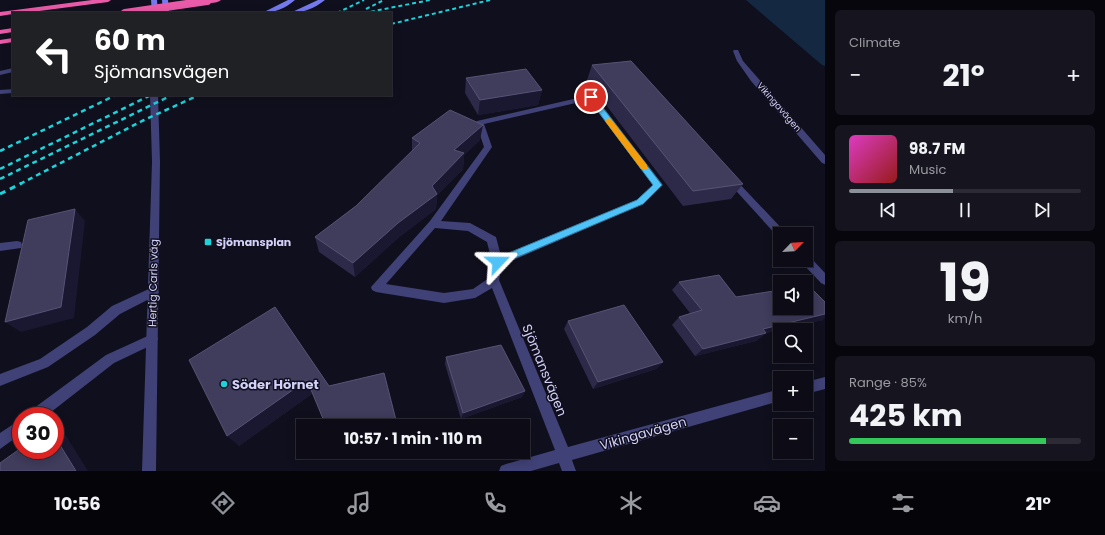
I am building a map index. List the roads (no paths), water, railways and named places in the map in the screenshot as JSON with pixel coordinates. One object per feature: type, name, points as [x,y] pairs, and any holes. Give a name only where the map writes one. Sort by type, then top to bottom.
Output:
[{"type":"highway","points":[[0,7],[62,0]]},
{"type":"highway","points":[[15,12],[108,0]]},
{"type":"highway","points":[[132,12],[218,0]]},
{"type":"highway","points":[[154,12],[207,1]]},
{"type":"highway","points":[[0,14],[12,12]]},
{"type":"highway","points":[[0,32],[12,30]]},
{"type":"highway","points":[[0,42],[12,40]]},
{"type":"main road","points":[[154,0],[154,12]]},
{"type":"main road","points":[[165,0],[166,12]]},
{"type":"main road","points":[[267,12],[292,0]]},
{"type":"main road","points":[[296,12],[306,9],[322,0]]},
{"type":"street","name":"Vikingavägen","points":[[736,52],[740,61],[825,161]]},
{"type":"street","points":[[0,73],[12,70]]},
{"type":"street","points":[[0,92],[12,91]]},
{"type":"street","name":"Hertig Carls väg","points":[[149,471],[156,162],[154,96]]},
{"type":"street","points":[[433,224],[470,228],[492,240],[498,262],[494,280],[475,293],[444,298],[376,287],[433,224],[488,147],[480,122],[591,97],[658,185],[640,202],[498,262]]},
{"type":"street","points":[[724,172],[775,227]]},
{"type":"street","points":[[0,247],[17,245]]},
{"type":"street","points":[[813,267],[825,280]]},
{"type":"street","name":"Sjömansvägen","points":[[494,280],[569,471]]},
{"type":"street","points":[[0,380],[44,363],[91,331],[116,310],[153,292]]},
{"type":"street","points":[[47,407],[110,359],[152,339]]},
{"type":"street","points":[[813,386],[825,383]]},
{"type":"street","name":"Vikingavägen","points":[[506,471],[773,397]]},
{"type":"street","points":[[0,442],[12,433]]},
{"type":"water","points":[[746,0],[825,0],[825,66],[822,65]]},
{"type":"railway","points":[[339,12],[364,0]]},
{"type":"railway","points":[[366,9],[384,0]]},
{"type":"railway","points":[[369,12],[430,0]]},
{"type":"railway","points":[[392,24],[490,0]]},
{"type":"railway","points":[[0,151],[114,96]]},
{"type":"railway","points":[[0,169],[149,96]]},
{"type":"railway","points":[[0,179],[170,96]]},
{"type":"railway","points":[[20,184],[142,121],[197,96]]},
{"type":"railway","points":[[0,194],[20,184]]},
{"type":"place","name":"Sjömansplan","points":[[208,242]]},
{"type":"place","name":"Söder Hörnet","points":[[224,384]]}]
